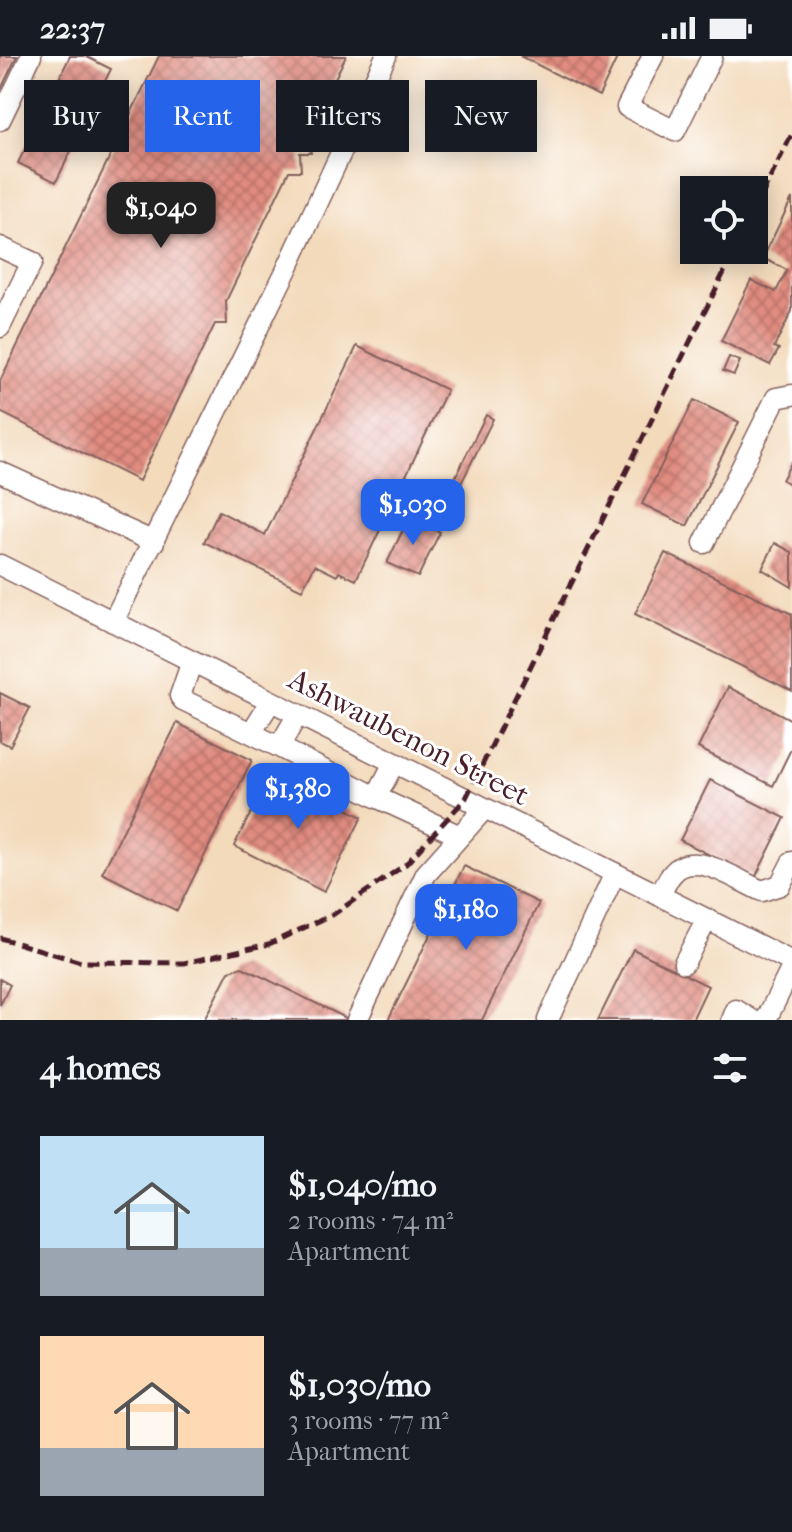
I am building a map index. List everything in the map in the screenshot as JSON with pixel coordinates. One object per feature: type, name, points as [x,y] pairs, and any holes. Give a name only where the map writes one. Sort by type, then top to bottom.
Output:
[{"type":"street","points":[[0,120],[31,56]]},
{"type":"street","points":[[113,622],[386,56]]},
{"type":"street","points":[[653,56],[627,107],[675,131],[712,56]]},
{"type":"street","points":[[0,247],[32,262],[0,327]]},
{"type":"street","points":[[704,543],[776,398],[792,395]]},
{"type":"street","points":[[0,472],[154,542]]},
{"type":"street","name":"Ashwaubenon Street","points":[[0,565],[792,964]]},
{"type":"street","points":[[192,661],[180,696],[183,700],[460,836]]},
{"type":"street","points":[[251,733],[271,701]]},
{"type":"street","points":[[279,747],[298,714]]},
{"type":"street","points":[[376,797],[394,763]]},
{"type":"street","points":[[357,1020],[426,874],[485,808]]},
{"type":"street","points":[[660,896],[673,872],[683,865],[699,861],[762,891],[780,885],[792,862]]},
{"type":"street","points":[[548,1020],[615,873]]},
{"type":"street","points":[[684,963],[707,919]]},
{"type":"street","points":[[766,1020],[786,995],[792,964]]},
{"type":"street","points":[[732,1020],[736,1010],[752,1020]]},
{"type":"building","points":[[0,56],[17,56],[0,91]]},
{"type":"building","points":[[70,56],[85,56],[111,69],[106,80],[58,80]]},
{"type":"building","points":[[159,56],[346,56],[334,80],[276,80],[276,152],[311,153],[300,153],[301,171],[289,171],[226,301],[227,324],[215,324],[139,481],[0,412],[0,381],[112,152],[129,152],[129,117],[145,85],[145,152],[260,152],[260,80],[147,80]]},
{"type":"building","points":[[520,56],[618,56],[599,96]]},
{"type":"building","points":[[24,151],[71,152],[56,182],[18,163]]},
{"type":"building","points":[[792,198],[792,311],[774,347],[779,349],[770,365],[721,341],[751,280],[776,292],[787,270],[768,260],[768,248]]},
{"type":"building","points":[[357,346],[447,390],[356,580],[339,572],[337,576],[315,565],[302,590],[204,542],[219,511],[265,535]]},
{"type":"building","points":[[729,357],[740,361],[734,375],[723,371]]},
{"type":"building","points":[[694,400],[739,422],[687,526],[642,504]]},
{"type":"building","points":[[486,415],[493,419],[448,510],[441,506]]},
{"type":"building","points":[[792,461],[792,485],[782,480]]},
{"type":"building","points":[[409,517],[440,532],[418,577],[387,563]]},
{"type":"building","points":[[775,543],[792,552],[792,587],[762,569]]},
{"type":"building","points":[[665,553],[792,614],[792,691],[635,614]]},
{"type":"building","points":[[728,687],[792,720],[792,747],[773,786],[698,748]]},
{"type":"building","points":[[0,693],[30,708],[10,746],[0,741]]},
{"type":"building","points":[[177,723],[252,760],[177,911],[102,873]]},
{"type":"building","points":[[272,771],[329,797],[362,817],[324,892],[234,846]]},
{"type":"building","points":[[710,780],[785,818],[755,878],[680,840]]},
{"type":"building","points":[[464,866],[539,903],[482,1020],[388,1020]]},
{"type":"building","points":[[633,949],[708,986],[692,1020],[598,1020]]},
{"type":"building","points":[[242,967],[345,1020],[204,1020],[229,971]]},
{"type":"building","points":[[0,979],[10,985],[0,1005]]},
{"type":"railway","points":[[768,183],[792,134]]},
{"type":"railway","points":[[0,938],[81,962],[184,963],[269,944],[334,914],[406,864],[466,798],[728,264]]}]
